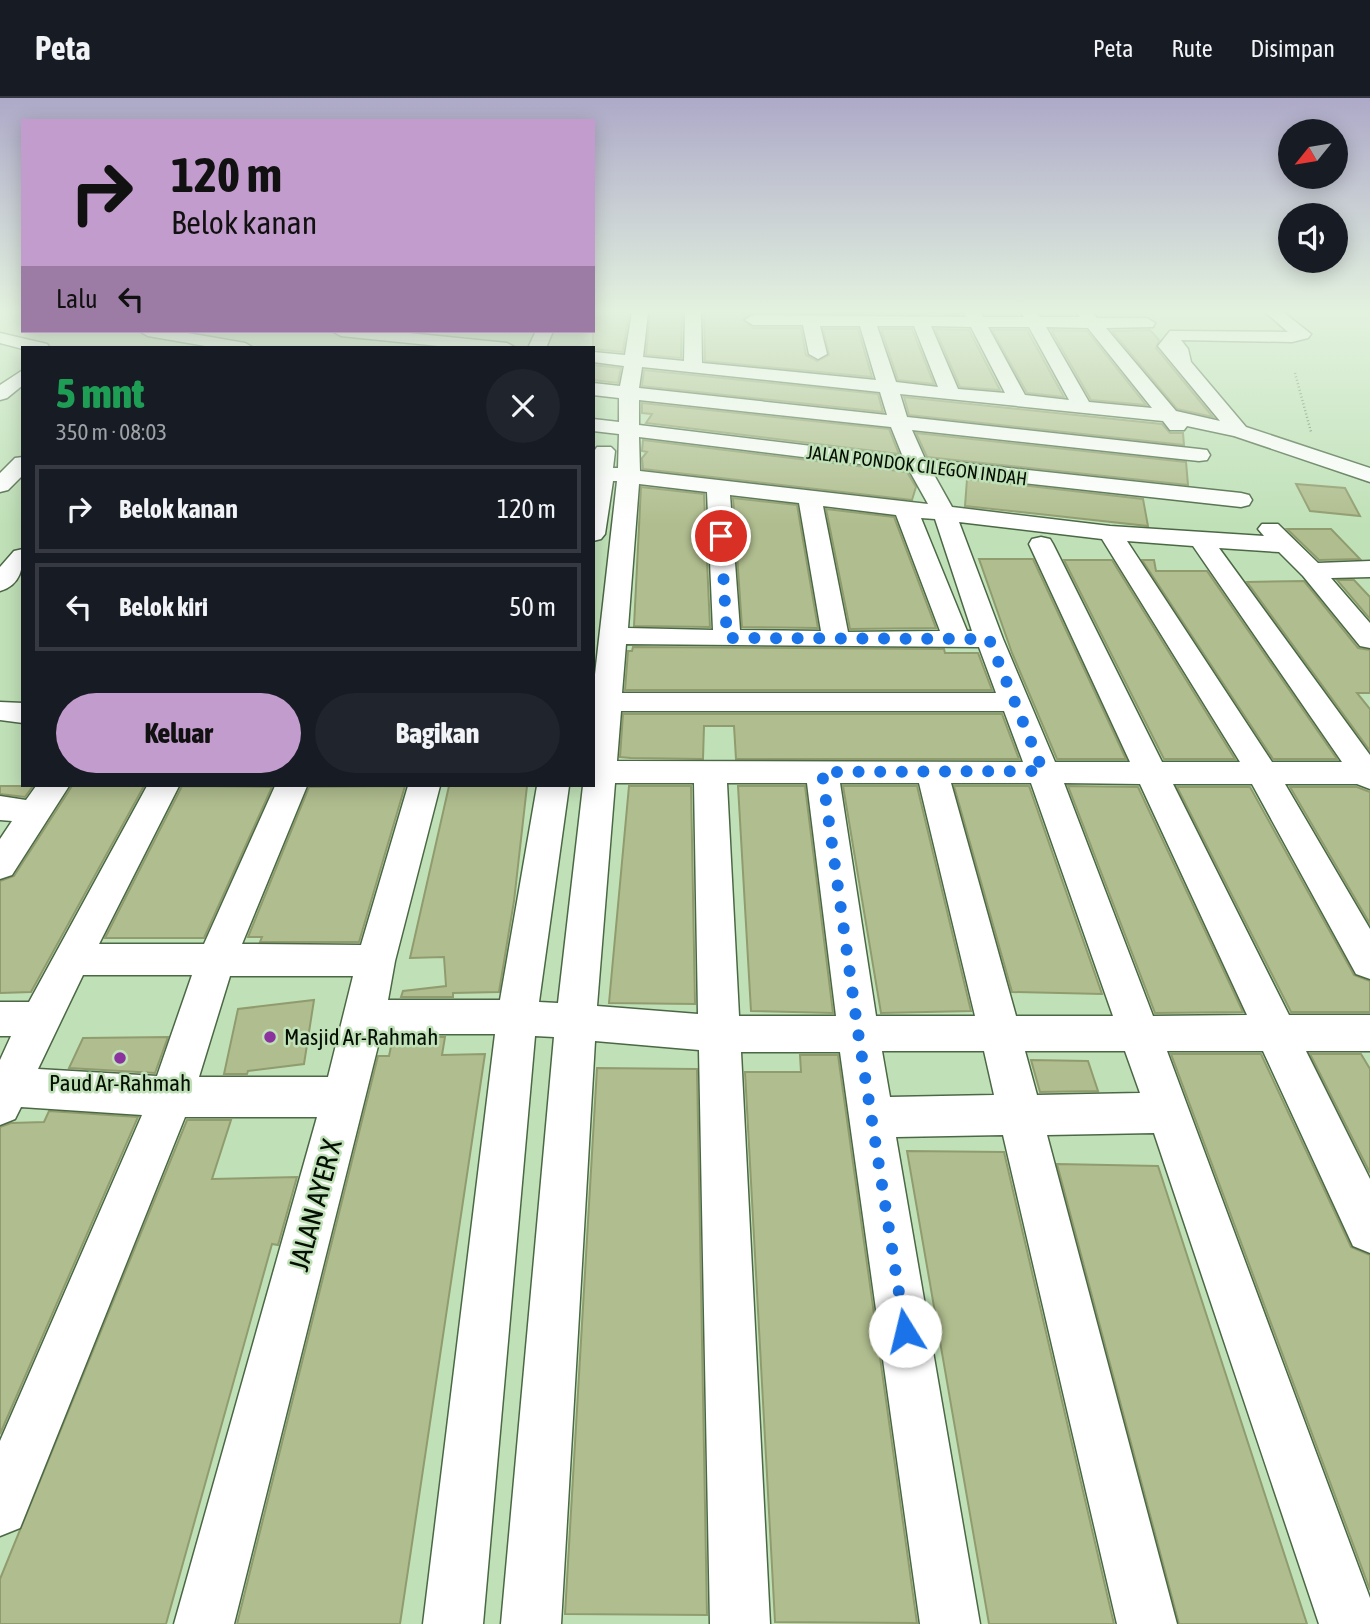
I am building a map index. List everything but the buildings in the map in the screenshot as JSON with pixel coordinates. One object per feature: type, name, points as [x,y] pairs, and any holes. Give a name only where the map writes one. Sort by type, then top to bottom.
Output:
[{"type":"street","points":[[0,394],[14,383]]},
{"type":"street","points":[[816,383],[893,405],[950,393],[1169,416],[1239,431],[1370,475]]},
{"type":"street","points":[[886,383],[917,466],[971,536],[973,638]]},
{"type":"street","points":[[946,383],[950,393]]},
{"type":"street","points":[[1009,383],[1017,398]]},
{"type":"street","points":[[1069,383],[1082,406]]},
{"type":"street","points":[[1142,383],[1199,455],[1312,571],[1370,640]]},
{"type":"street","points":[[1200,383],[1239,431]]},
{"type":"street","points":[[595,516],[609,427],[610,390],[893,405],[1199,455]]},
{"type":"street","points":[[609,427],[629,474],[607,702],[596,773],[1043,771],[1369,775]]},
{"type":"street","name":"JALAN PONDOK CILEGON INDAH","points":[[609,427],[917,466],[1241,500]]},
{"type":"street","points":[[0,485],[21,465]]},
{"type":"street","points":[[603,473],[629,474],[906,510],[971,536],[1041,544],[1112,537]]},
{"type":"street","points":[[718,485],[727,638]]},
{"type":"street","points":[[1141,491],[1189,540],[1369,775]]},
{"type":"street","points":[[810,498],[836,640]]},
{"type":"street","points":[[906,510],[973,638],[1016,702],[1169,1113],[1349,1624]]},
{"type":"street","points":[[971,536],[1112,537],[1287,545]]},
{"type":"street","points":[[1112,537],[1262,772],[1370,963]]},
{"type":"street","points":[[1041,544],[1148,772],[1370,1229]]},
{"type":"street","points":[[595,551],[621,551]]},
{"type":"street","points":[[0,583],[21,558]]},
{"type":"street","points":[[1312,571],[1370,569]]},
{"type":"street","points":[[613,636],[836,640],[973,638]]},
{"type":"street","points":[[607,702],[1016,702]]},
{"type":"street","points":[[0,711],[21,713]]},
{"type":"street","points":[[932,771],[1147,1624]]},
{"type":"street","points":[[822,772],[858,1032],[950,1624]]},
{"type":"street","points":[[710,773],[740,1624]]},
{"type":"street","points":[[162,787],[40,1019],[5,1096],[344,1097]]},
{"type":"street","points":[[0,1508],[171,1097],[216,960],[291,787]]},
{"type":"street","name":"JALAN AYER X","points":[[204,1624],[424,787]]},
{"type":"street","points":[[453,1624],[517,1017],[553,787]]},
{"type":"street","points":[[531,1624],[595,787]]},
{"type":"street","points":[[0,808],[44,799]]},
{"type":"street","points":[[0,866],[44,799]]},
{"type":"street","points":[[72,959],[376,961]]},
{"type":"street","points":[[365,1017],[517,1017],[721,1034],[1370,1033]]},
{"type":"street","points":[[0,1019],[40,1019]]},
{"type":"street","points":[[873,1117],[1169,1113]]},
{"type":"path","points":[[1298,383],[1319,460]]},
{"type":"place","name":"Masjid Ar-Rahmah","points":[[270,1037]]},
{"type":"place","name":"Paud Ar-Rahmah","points":[[120,1058]]},
{"type":"route","points":[[721,536],[727,638],[989,639],[1043,771],[822,772],[858,1032],[905,1331]]}]
